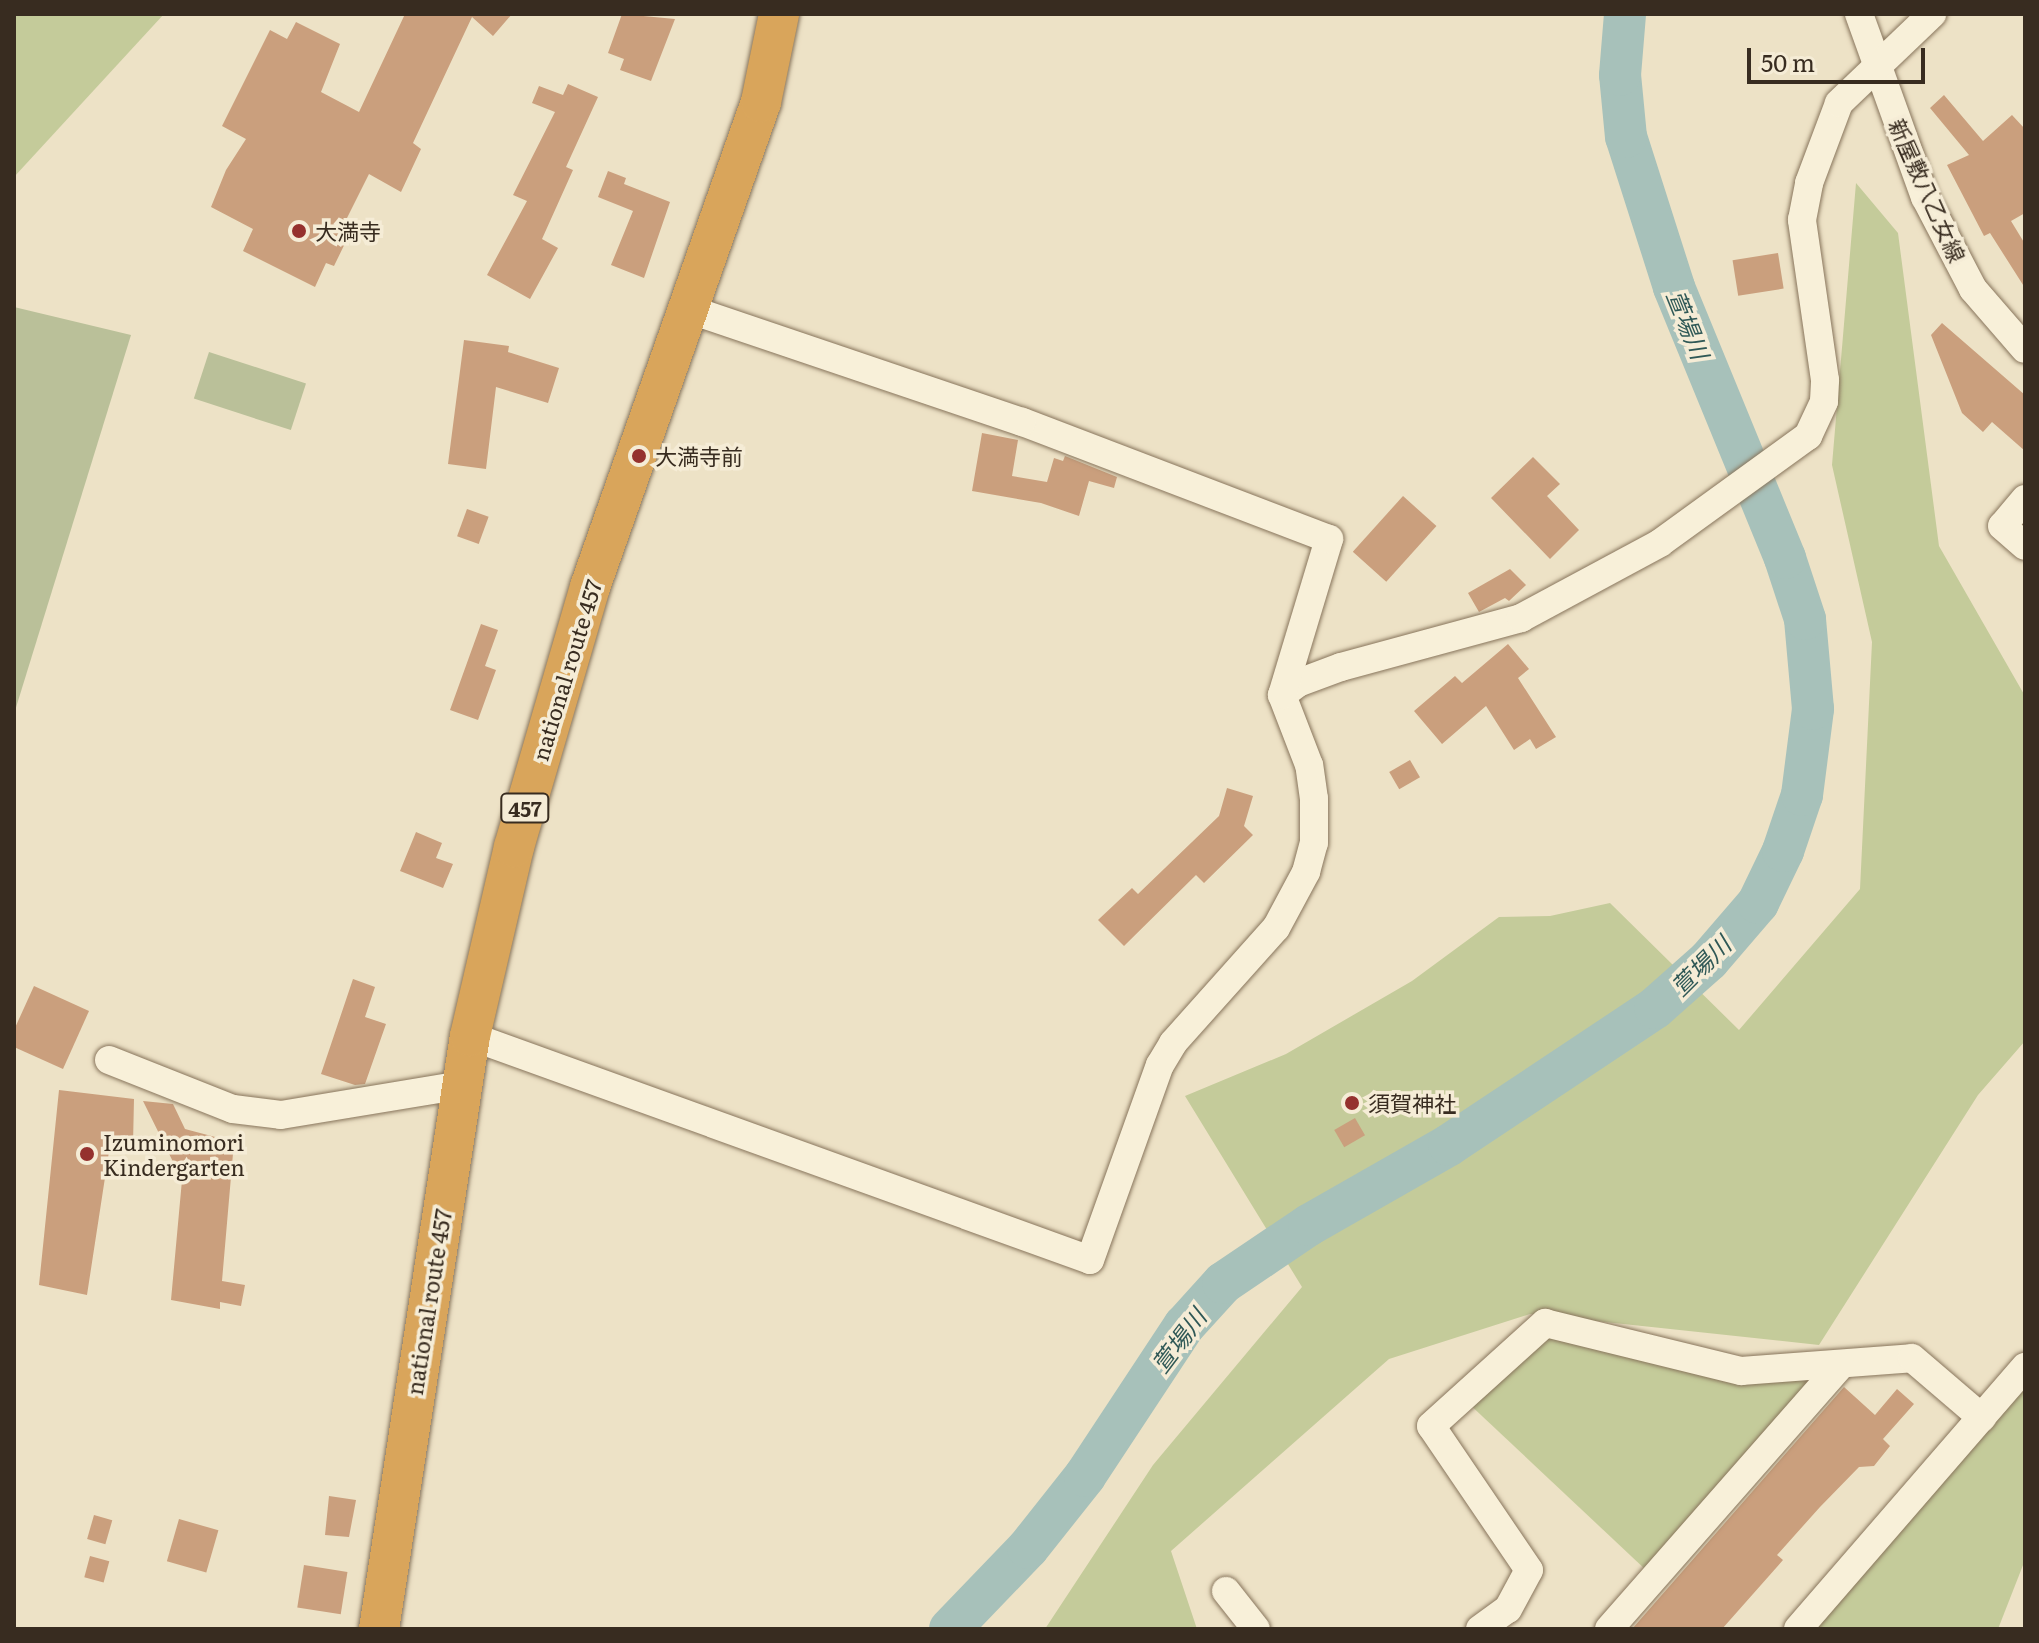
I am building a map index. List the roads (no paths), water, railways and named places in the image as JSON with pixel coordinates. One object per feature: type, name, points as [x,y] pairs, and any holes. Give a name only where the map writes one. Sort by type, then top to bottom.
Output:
[{"type":"highway","name":"national route 457","points":[[379,1629],[470,1036],[514,847],[590,587],[691,310],[761,102],[779,14]]},
{"type":"street","name":"新屋敷八乙女線","points":[[1859,14],[1925,197],[1963,270],[1996,322],[2025,349]]},
{"type":"street","points":[[1282,695],[1298,683],[1341,667],[1521,618],[1682,527],[1808,436],[1824,401],[1825,380],[1802,220],[1828,124],[1839,103],[1932,14]]},
{"type":"street","points":[[470,1036],[1090,1260],[1160,1065],[1173,1043],[1276,928],[1306,872],[1314,843],[1314,799],[1309,765],[1282,695],[1329,539],[1022,422],[691,310]]},
{"type":"street","points":[[2025,499],[2002,526],[2025,546]]},
{"type":"street","points":[[109,1060],[233,1109],[281,1115],[462,1085]]},
{"type":"street","points":[[1480,1629],[1508,1609],[1529,1570],[1431,1426],[1545,1323],[1741,1371],[1912,1358],[1982,1418]]},
{"type":"street","points":[[1609,1629],[1841,1365]]},
{"type":"street","points":[[1798,1629],[2025,1367]]},
{"type":"street","points":[[1226,1591],[1256,1629]]},
{"type":"waterway","name":"萱場川","points":[[950,1629],[1028,1548],[1085,1476],[1184,1326],[1223,1283],[1309,1225],[1449,1145],[1655,1008],[1709,960],[1758,903],[1783,851],[1802,795],[1813,709],[1805,619],[1785,558],[1674,287],[1626,137],[1620,75],[1625,14]]},
{"type":"place","name":"大満寺","points":[[299,231]]},
{"type":"place","name":"大満寺前","points":[[639,456]]},
{"type":"place","name":"須賀神社","points":[[1352,1103]]},
{"type":"place","name":"Izuminomori Kindergarten","points":[[87,1154]]}]
